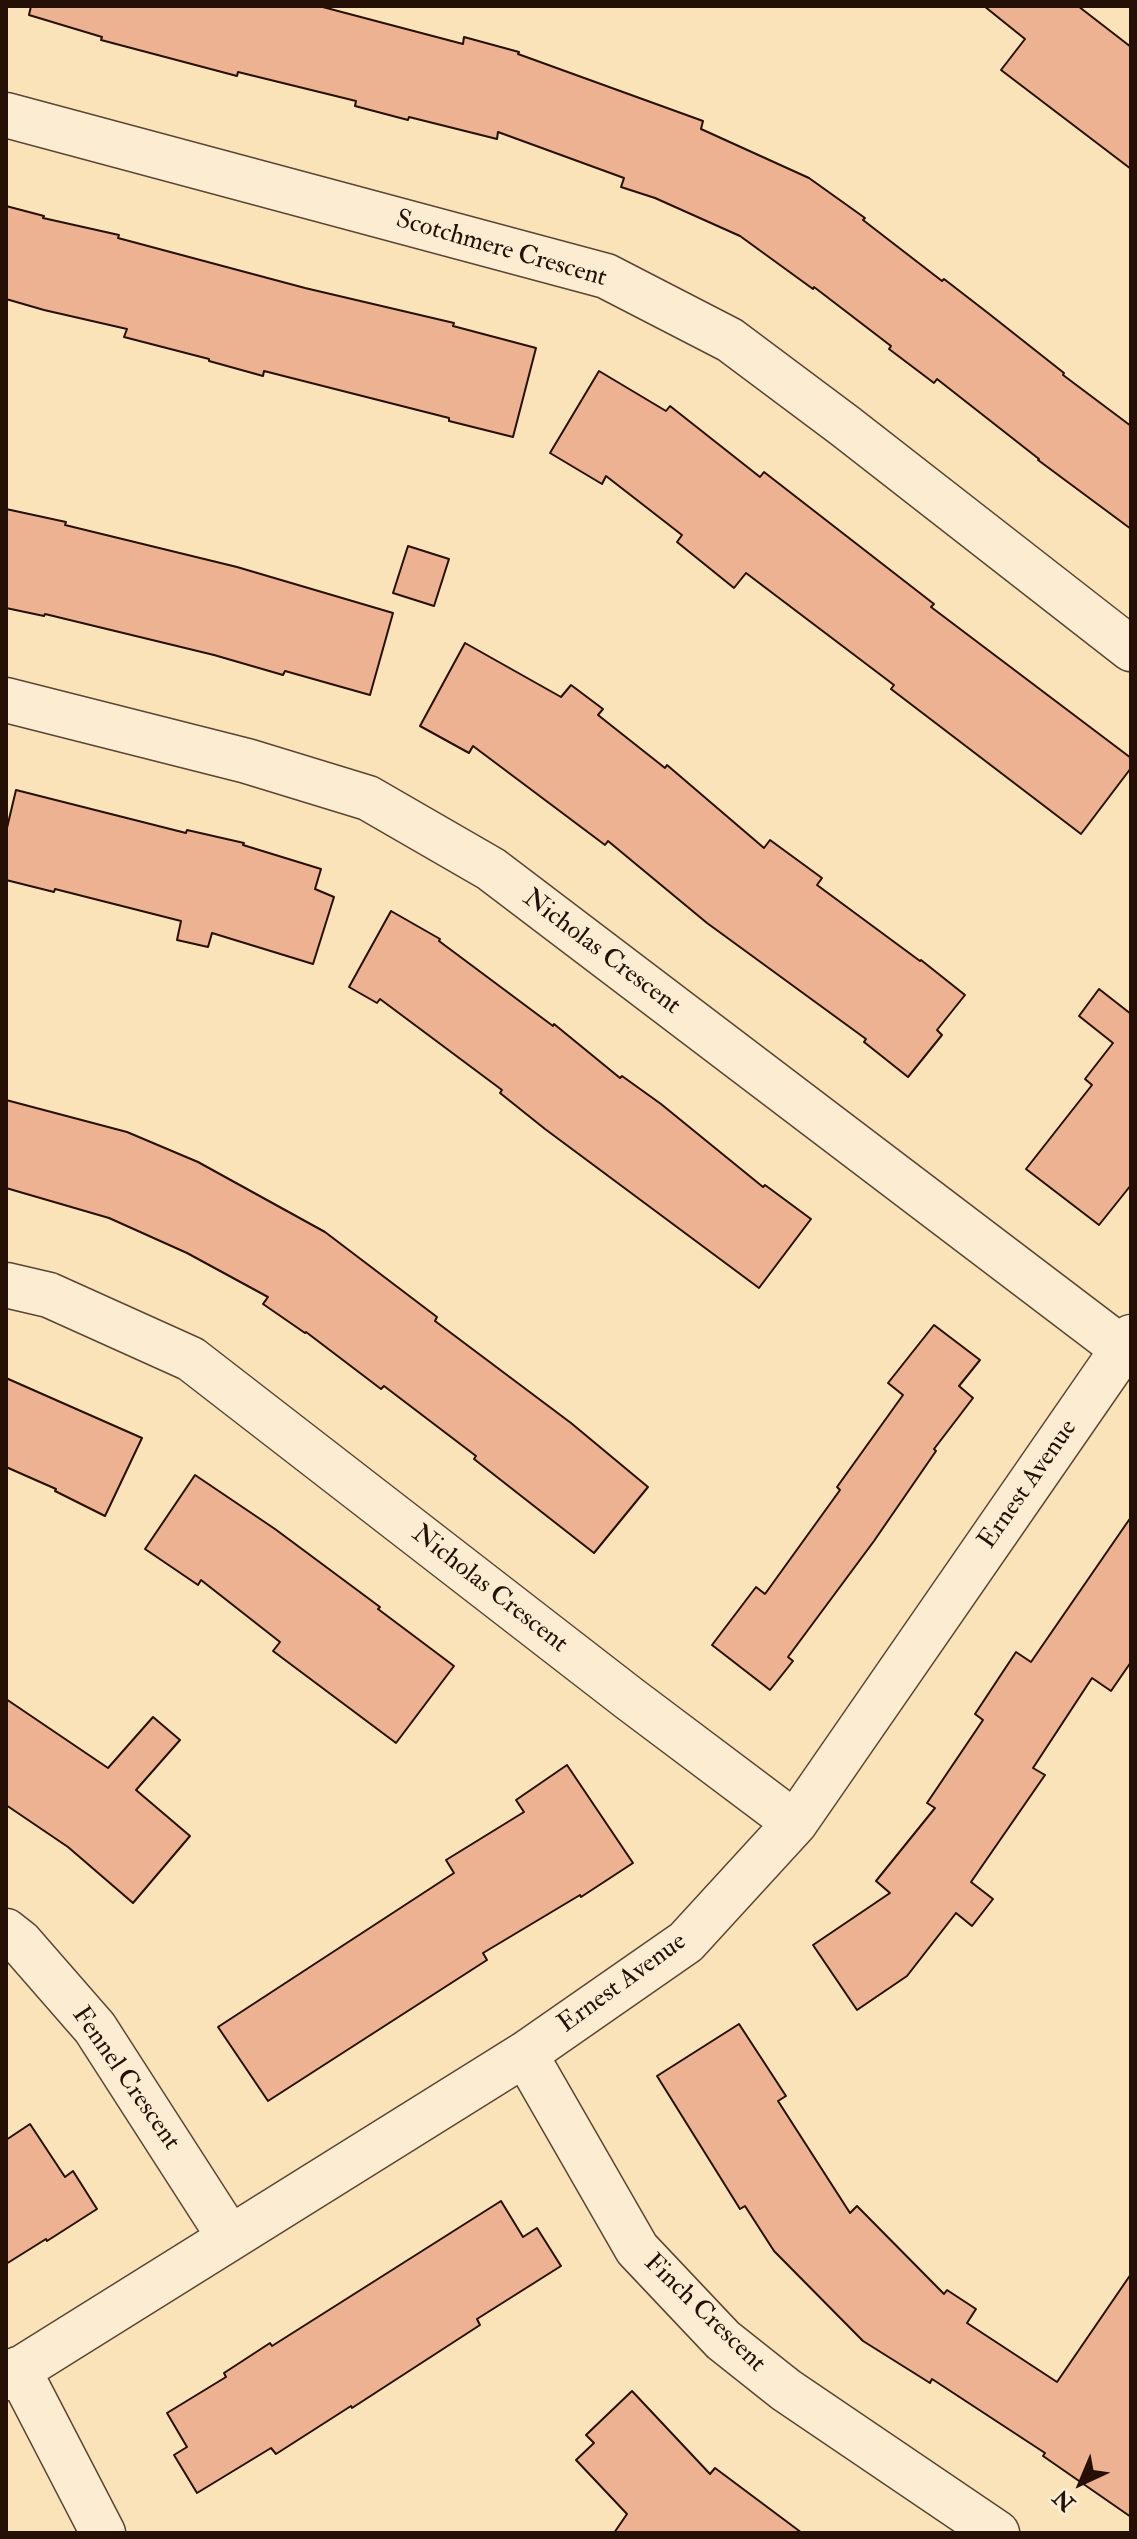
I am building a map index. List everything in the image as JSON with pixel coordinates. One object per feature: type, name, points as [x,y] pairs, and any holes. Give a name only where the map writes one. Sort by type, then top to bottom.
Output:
[{"type":"street","name":"Scotchmere Crescent","points":[[6,115],[606,276],[730,340],[1131,649]]},
{"type":"street","name":"Nicholas Crescent","points":[[6,700],[247,761],[368,798],[491,869],[1127,1343]]},
{"type":"street","name":"Nicholas Crescent","points":[[6,1285],[49,1295],[191,1359],[795,1823]]},
{"type":"street","name":"Ernest Avenue","points":[[12,2374],[525,2054],[686,1942],[795,1823],[1127,1343]]},
{"type":"street","name":"Fennel Crescent","points":[[6,1931],[20,1942],[95,2028],[230,2238]]},
{"type":"street","name":"Finch Crescent","points":[[525,2054],[637,2249],[723,2340],[786,2390],[997,2533]]},
{"type":"street","points":[[12,2374],[103,2533]]},
{"type":"building","points":[[31,6],[319,6],[463,44],[464,37],[519,52],[703,121],[701,129],[809,178],[865,218],[863,220],[942,281],[944,279],[1131,426],[1131,529],[937,379],[934,383],[889,349],[891,346],[814,287],[740,236],[655,198],[621,187],[624,178],[498,132],[497,139],[409,117],[408,120],[355,106],[356,101],[238,72],[237,76],[101,40],[102,37],[29,15]]},
{"type":"building","points":[[984,6],[1078,6],[1131,47],[1131,169],[1001,70],[1025,39]]},
{"type":"building","points":[[6,206],[305,288],[454,323],[453,326],[536,348],[513,437],[264,371],[263,376],[124,337],[127,329],[6,299]]},
{"type":"building","points":[[599,371],[666,411],[670,406],[760,477],[764,472],[934,604],[931,607],[1131,758],[1131,768],[1081,834],[891,689],[894,685],[746,573],[734,588],[677,542],[682,535],[606,476],[602,484],[550,453]]},
{"type":"building","points":[[6,509],[237,567],[393,613],[370,695],[285,671],[283,675],[45,614],[6,608]]},
{"type":"building","points":[[408,546],[449,559],[434,606],[393,593]]},
{"type":"building","points":[[465,643],[561,697],[571,685],[603,709],[598,715],[665,768],[667,765],[764,848],[770,840],[822,878],[817,885],[965,995],[937,1030],[942,1035],[908,1077],[864,1042],[866,1039],[707,923],[608,841],[605,845],[473,746],[469,753],[420,726]]},
{"type":"building","points":[[16,790],[186,833],[187,830],[244,843],[321,869],[315,889],[334,897],[313,964],[212,933],[208,947],[177,940],[181,921],[55,889],[54,892],[6,880],[6,832]]},
{"type":"building","points":[[391,911],[440,939],[554,1024],[620,1078],[622,1076],[661,1104],[763,1187],[765,1185],[811,1219],[759,1288],[545,1129],[500,1093],[502,1090],[380,999],[377,1003],[349,987]]},
{"type":"building","points":[[1099,989],[1131,1014],[1131,1185],[1099,1225],[1026,1169],[1092,1085],[1085,1079],[1113,1043],[1079,1016]]},
{"type":"building","points":[[6,1100],[127,1132],[198,1162],[325,1232],[437,1317],[435,1321],[571,1423],[648,1487],[594,1553],[474,1459],[476,1456],[384,1386],[381,1389],[306,1332],[263,1304],[268,1297],[187,1253],[109,1218],[6,1188]]},
{"type":"building","points":[[934,1325],[980,1360],[959,1386],[973,1398],[934,1449],[936,1451],[874,1541],[788,1657],[793,1661],[770,1690],[712,1645],[756,1587],[765,1594],[840,1490],[837,1487],[903,1395],[888,1383]]},
{"type":"building","points":[[6,1378],[142,1438],[105,1516],[56,1489],[6,1467]]},
{"type":"building","points":[[195,1475],[275,1529],[454,1666],[396,1743],[273,1651],[280,1642],[201,1580],[198,1585],[145,1549]]},
{"type":"building","points":[[1131,1517],[1131,1662],[1111,1691],[1092,1678],[1033,1768],[1045,1775],[971,1882],[993,1899],[972,1926],[956,1913],[907,1976],[857,2010],[813,1945],[890,1893],[876,1881],[935,1808],[927,1803],[983,1720],[975,1714],[1016,1652],[1031,1662]]},
{"type":"building","points":[[6,1699],[108,1768],[153,1717],[180,1740],[136,1790],[190,1836],[133,1903],[68,1847],[6,1805]]},
{"type":"building","points":[[567,1765],[633,1863],[581,1897],[483,1953],[487,1960],[268,2101],[218,2027],[454,1873],[446,1860],[524,1812],[516,1800]]},
{"type":"building","points":[[739,2024],[786,2096],[778,2101],[850,2213],[857,2206],[944,2294],[947,2290],[976,2309],[967,2323],[1057,2382],[1131,2274],[1131,2517],[1043,2456],[1045,2453],[932,2379],[930,2383],[863,2341],[774,2251],[745,2206],[740,2209],[657,2076]]},
{"type":"building","points":[[30,2124],[65,2177],[73,2171],[97,2209],[6,2264],[6,2140]]},
{"type":"building","points":[[501,2201],[523,2237],[537,2228],[561,2266],[477,2319],[480,2325],[352,2408],[276,2454],[271,2448],[197,2493],[174,2455],[187,2447],[167,2413],[226,2377],[224,2373],[270,2343],[272,2346]]},
{"type":"building","points":[[632,2391],[710,2474],[715,2468],[802,2533],[614,2533],[627,2514],[576,2460],[594,2443],[586,2435]]}]
